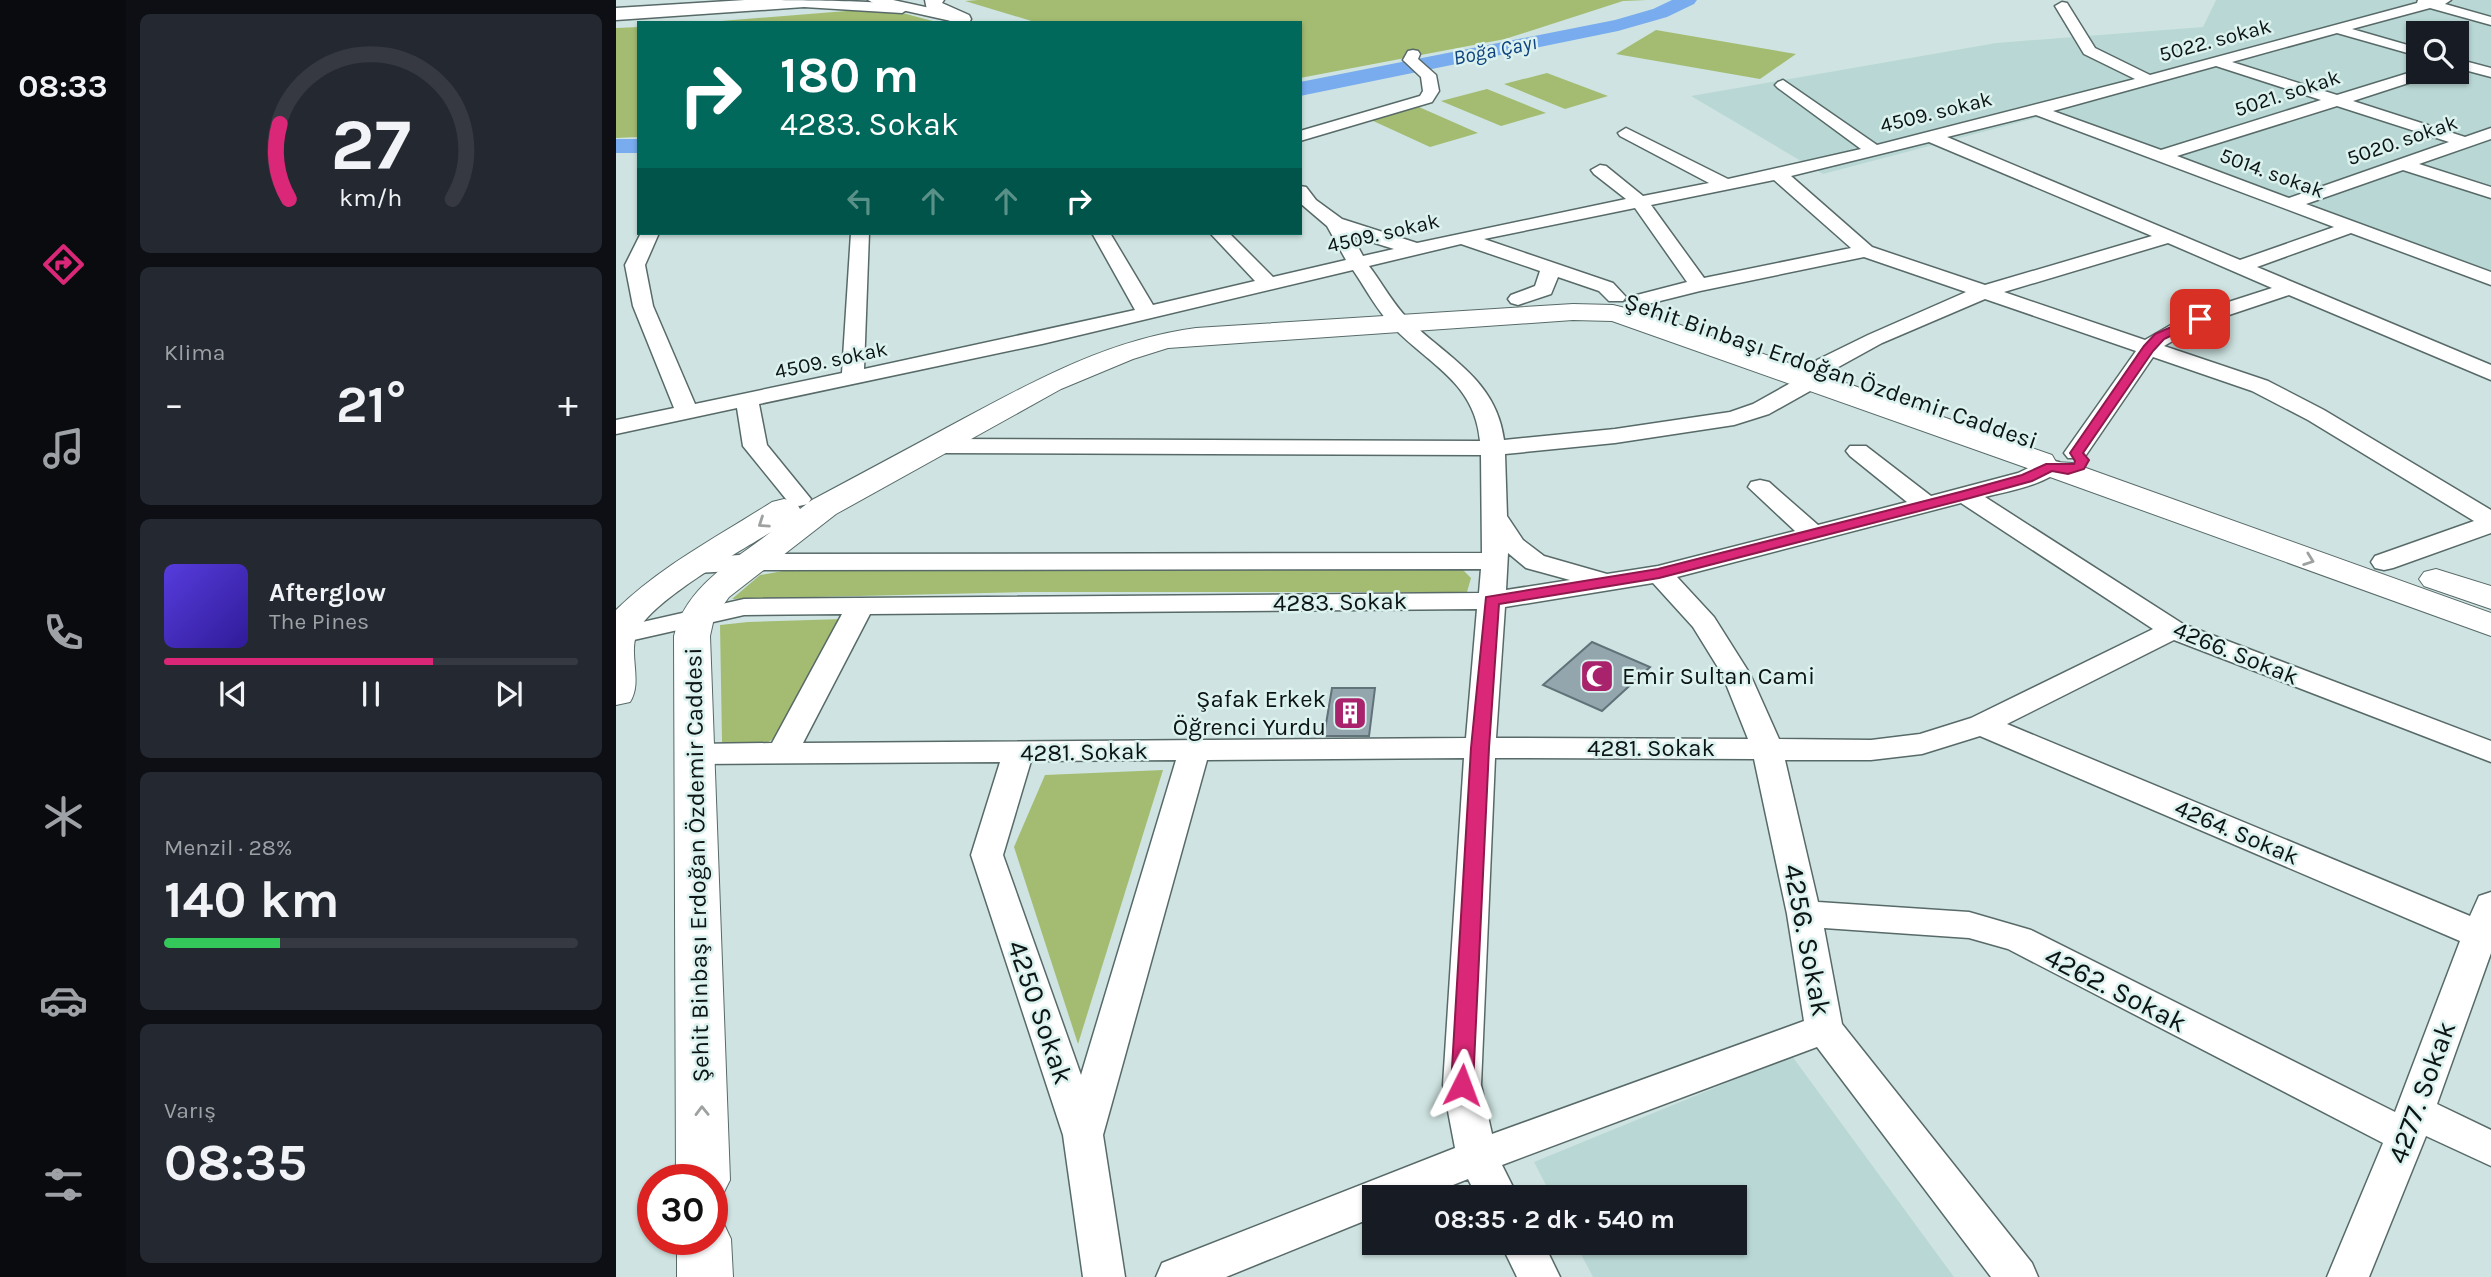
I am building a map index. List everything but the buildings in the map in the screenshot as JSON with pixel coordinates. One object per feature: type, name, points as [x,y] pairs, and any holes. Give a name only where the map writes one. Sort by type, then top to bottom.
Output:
[{"type":"highway","points":[[616,6],[723,0]]},
{"type":"highway","points":[[616,14],[830,0]]},
{"type":"highway","points":[[935,0],[934,6],[967,21]]},
{"type":"highway","points":[[805,2],[900,4]]},
{"type":"main road","name":"Şehit Binbaşı Erdoğan Özdemir Caddesi","points":[[703,1164],[692,636],[696,617],[717,590],[824,507],[1051,383],[1123,353],[1165,340],[1518,299],[1626,299],[1818,373],[2061,458],[2491,598]]},
{"type":"main road","name":"Şehit Binbaşı Erdoğan Özdemir Caddesi","points":[[617,636],[625,619],[651,595],[799,499],[1043,371],[1099,346],[1183,323],[1393,314],[1613,313],[1818,373]]},
{"type":"main road","name":"Şehit Binbaşı Erdoğan Özdemir Caddesi","points":[[2061,458],[2491,625]]},
{"type":"main road","points":[[616,693],[617,636]]},
{"type":"main road","points":[[704,1255],[705,1277]]},
{"type":"street","points":[[875,0],[967,21]]},
{"type":"street","points":[[2433,1],[2491,14]]},
{"type":"street","points":[[2433,1],[2491,21]]},
{"type":"street","name":"5022. sokak","points":[[2037,110],[2433,1]]},
{"type":"street","points":[[2062,6],[2089,51],[2150,80]]},
{"type":"street","points":[[2337,29],[2406,49]]},
{"type":"street","points":[[2215,61],[2465,142]]},
{"type":"street","points":[[1302,135],[1422,101],[1431,91],[1427,75],[1414,62]]},
{"type":"street","points":[[2469,67],[2491,73]]},
{"type":"street","name":"5021. sokak","points":[[2160,156],[2406,79]]},
{"type":"street","points":[[1783,85],[1875,151]]},
{"type":"street","name":"4509. sokak","points":[[616,426],[1148,314],[1415,248],[1778,174],[2037,110]]},
{"type":"street","name":"5014. sokak","points":[[2037,110],[2491,279]]},
{"type":"street","points":[[1626,133],[1727,185]]},
{"type":"street","name":"5020. sokak","points":[[2289,204],[2491,133]]},
{"type":"street","points":[[1932,137],[2491,373]]},
{"type":"street","points":[[2402,163],[2491,193]]},
{"type":"street","points":[[1600,170],[1640,202],[1699,285]]},
{"type":"street","points":[[1778,174],[1864,251],[2260,386],[2316,415],[2491,523]]},
{"type":"street","points":[[1302,193],[1319,213],[1336,225],[1415,248]]},
{"type":"street","points":[[1336,225],[1357,262],[1393,314],[1472,386],[1490,421],[1495,517],[1494,561],[1480,748],[1462,1085],[1477,1157],[1492,1185]]},
{"type":"street","points":[[2239,267],[2351,227]]},
{"type":"street","points":[[649,235],[635,265],[643,306],[687,412]]},
{"type":"street","points":[[853,378],[860,235]]},
{"type":"street","points":[[1102,235],[1148,314]]},
{"type":"street","points":[[1221,235],[1268,283]]},
{"type":"street","points":[[939,446],[1493,448],[1615,436],[1734,418],[1761,409],[1875,339],[1983,292],[2170,237]]},
{"type":"street","points":[[1462,238],[1606,288],[1626,299],[1864,251]]},
{"type":"street","points":[[1518,299],[1544,290],[1551,268]]},
{"type":"street","points":[[2061,458],[2097,425],[2148,348],[2160,337],[2178,327],[2290,288]]},
{"type":"street","points":[[747,400],[755,446],[799,499]]},
{"type":"street","points":[[1858,451],[1925,504]]},
{"type":"street","name":"4283. Sokak","points":[[617,636],[744,607],[1491,601],[1659,574],[2027,478],[2061,458]]},
{"type":"street","points":[[1760,487],[1813,534]]},
{"type":"street","name":"4266. Sokak","points":[[1965,495],[2173,631],[2491,752]]},
{"type":"street","points":[[1495,517],[1514,545],[1535,562],[1609,583]]},
{"type":"street","points":[[2384,562],[2491,523]]},
{"type":"street","points":[[696,565],[752,562],[1494,561]]},
{"type":"street","name":"4256. Sokak","points":[[1659,574],[1704,623],[1736,674],[1767,748],[1804,915],[1824,1029],[2017,1277]]},
{"type":"street","points":[[781,755],[860,607]]},
{"type":"street","name":"4281. Sokak","points":[[694,754],[1480,748],[1871,750],[1922,744],[1982,725],[2173,631]]},
{"type":"street","name":"4264. Sokak","points":[[1982,725],[2487,926]]},
{"type":"street","points":[[1083,1135],[1194,751]]},
{"type":"street","name":"4250 Sokak","points":[[1018,752],[987,855],[1083,1135],[1104,1277]]},
{"type":"street","name":"4262. Sokak","points":[[1804,915],[1969,925],[2018,939],[2410,1124],[2491,1149]]},
{"type":"street","name":"4277. Sokak","points":[[2348,1277],[2487,926]]},
{"type":"street","points":[[1407,1185],[1824,1029]]},
{"type":"street","points":[[1177,1277],[1362,1203]]},
{"type":"street","points":[[1528,1255],[1539,1277]]},
{"type":"shaded area","points":[[2216,0],[2491,0],[2491,283],[2040,117],[1823,174],[1691,96],[1996,43],[2203,27]]},
{"type":"shaded area","points":[[1792,1056],[1954,1277],[1593,1277],[1581,1255],[1747,1255],[1747,1185],[1546,1185],[1534,1162]]},
{"type":"green space","points":[[1647,0],[1623,1],[1505,39],[1302,78],[1302,21],[1031,21],[965,1]]},
{"type":"green space","points":[[884,8],[933,21],[721,21]]},
{"type":"green space","points":[[637,27],[637,137],[616,138],[616,28]]},
{"type":"green space","points":[[1656,30],[1796,54],[1760,79],[1616,54]]},
{"type":"green space","points":[[1547,73],[1608,96],[1565,109],[1504,84]]},
{"type":"green space","points":[[1487,89],[1546,113],[1501,126],[1441,101]]},
{"type":"green space","points":[[1419,107],[1478,133],[1430,147],[1371,120]]},
{"type":"green space","points":[[794,569],[1463,570],[1471,578],[1467,592],[1027,592],[732,599],[760,575]]},
{"type":"green space","points":[[843,619],[775,738],[763,745],[729,748],[722,742],[720,625]]},
{"type":"green space","points":[[1163,770],[1078,1044],[1014,847],[1045,775]]},
{"type":"waterway","name":"Boğa Çayı","points":[[1302,89],[1618,25],[1660,13],[1687,0]]},
{"type":"waterway","name":"Boğa Çayı","points":[[616,146],[637,146]]},
{"type":"place","name":"Emir Sultan Cami","points":[[1597,676]]},
{"type":"place","name":"Şafak Erkek Öğrenci Yurdu","points":[[1350,713]]},
{"type":"route","points":[[1462,1085],[1480,748],[1491,601],[1659,574],[1965,495],[2027,478],[2050,467],[2061,470],[2079,467],[2082,460],[2076,453],[2148,348],[2160,337],[2200,319]]}]
